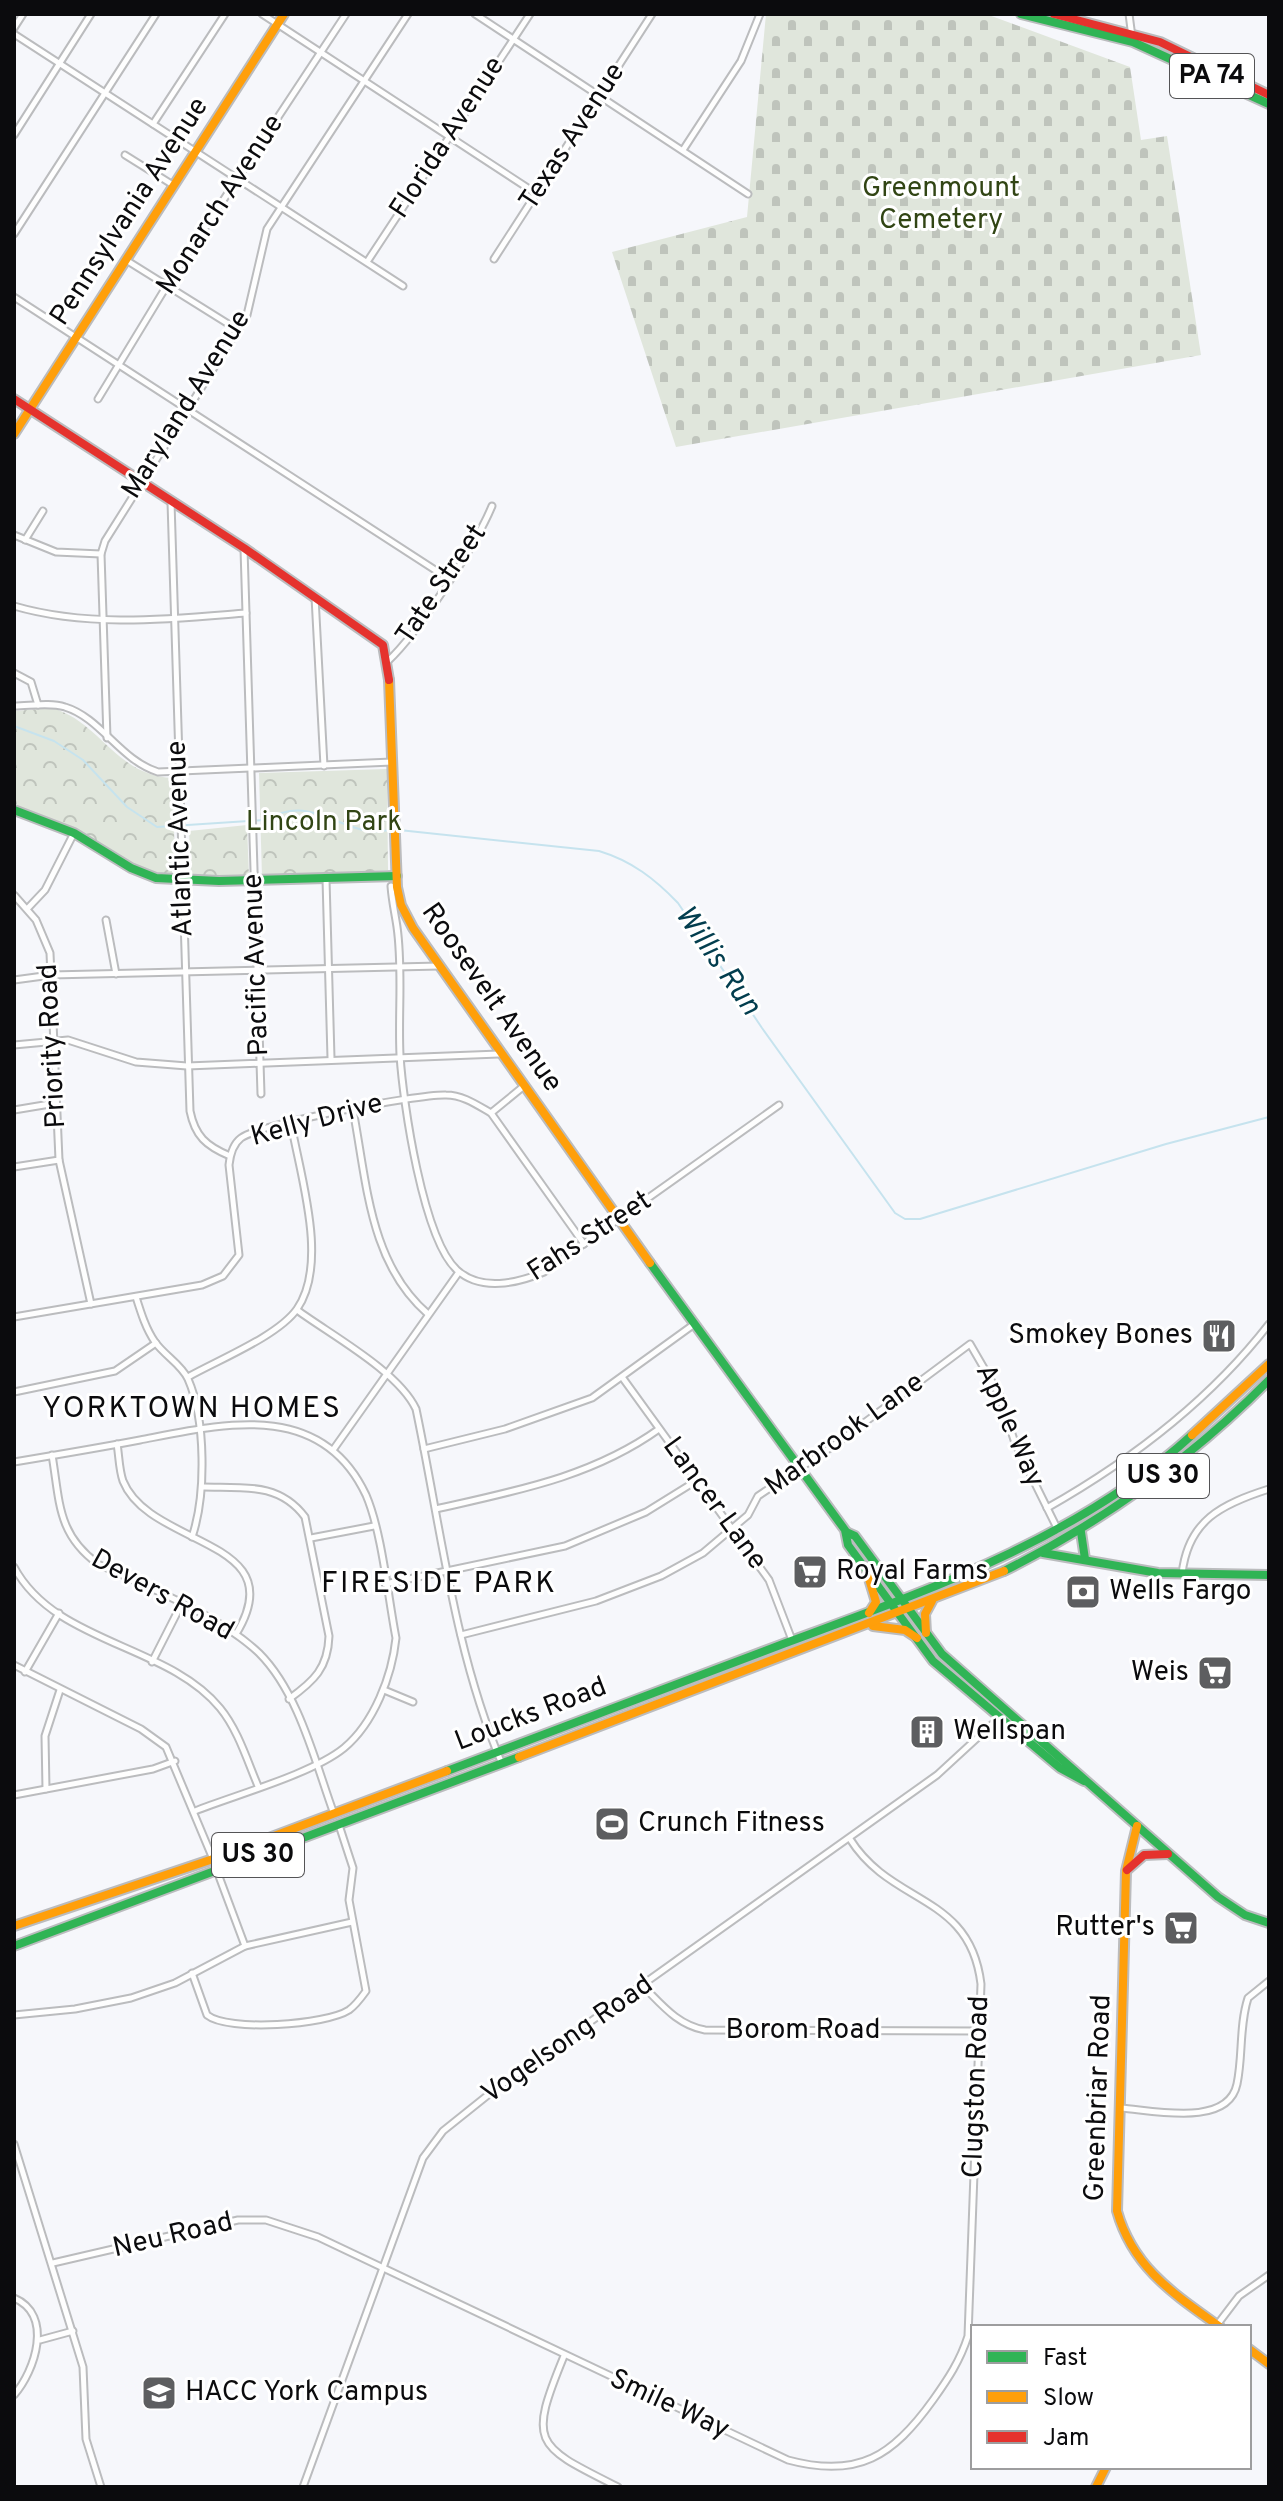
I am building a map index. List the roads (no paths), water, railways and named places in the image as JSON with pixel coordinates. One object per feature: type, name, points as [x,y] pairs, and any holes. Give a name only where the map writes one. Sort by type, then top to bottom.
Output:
[{"type":"main road","name":"Pennsylvania Avenue","points":[[14,434],[284,14]]},
{"type":"main road","name":"PA 74","points":[[1021,14],[1132,38],[1269,104]]},
{"type":"main road","name":"PA 74","points":[[1054,14],[1187,53],[1269,95]]},
{"type":"main road","points":[[14,399],[315,596],[383,645],[388,661]]},
{"type":"main road","name":"Roosevelt Avenue","points":[[388,661],[394,821],[401,905],[499,1054],[846,1532],[848,1545],[898,1614],[1058,1753],[1084,1781],[1234,1909],[1269,1923]]},
{"type":"main road","points":[[14,810],[74,833],[147,876],[184,881],[397,876]]},
{"type":"main road","name":"US 30","points":[[1058,1531],[1150,1473],[1269,1364]]},
{"type":"main road","name":"US 30","points":[[1043,1553],[1132,1500],[1185,1460],[1269,1380]]},
{"type":"main road","name":"Loucks Road","points":[[14,1925],[213,1859],[869,1613],[1058,1531]]},
{"type":"main road","name":"Roosevelt Avenue","points":[[846,1532],[855,1536],[908,1610],[933,1661],[1060,1768],[1084,1781]]},
{"type":"main road","points":[[1081,1532],[1080,1544],[1085,1559]]},
{"type":"main road","points":[[1043,1553],[1121,1568],[1182,1575],[1269,1575]]},
{"type":"main road","name":"Loucks Road","points":[[14,1946],[867,1626],[1043,1553]]},
{"type":"main road","points":[[867,1572],[876,1602],[869,1613]]},
{"type":"main road","points":[[867,1626],[921,1635],[933,1600]]},
{"type":"main road","points":[[999,1718],[1010,1718],[1046,1748],[1058,1753]]},
{"type":"main road","name":"Greenbriar Road","points":[[1137,1826],[1126,1871],[1116,2197],[1128,2247],[1147,2272],[1217,2325]]},
{"type":"main road","points":[[1126,1871],[1144,1855],[1169,1854]]},
{"type":"main road","points":[[1251,2350],[1269,2364]]},
{"type":"main road","points":[[1096,2487],[1105,2469]]},
{"type":"street","points":[[23,14],[14,31],[59,64],[403,286]]},
{"type":"street","points":[[14,135],[91,14]]},
{"type":"street","points":[[14,234],[156,14]]},
{"type":"street","points":[[153,124],[225,14]]},
{"type":"street","points":[[262,14],[537,194]]},
{"type":"street","name":"Monarch Avenue","points":[[98,399],[166,287],[346,14]]},
{"type":"street","name":"Maryland Avenue","points":[[107,738],[101,554],[109,530],[238,330],[253,297],[267,229],[408,14]]},
{"type":"street","points":[[475,14],[748,194]]},
{"type":"street","name":"Florida Avenue","points":[[367,262],[530,14]]},
{"type":"street","name":"Texas Avenue","points":[[494,259],[652,14]]},
{"type":"street","points":[[683,150],[741,61],[760,14]]},
{"type":"street","points":[[1129,14],[1132,38]]},
{"type":"street","points":[[125,155],[173,185]]},
{"type":"street","points":[[126,260],[238,330]]},
{"type":"street","points":[[14,297],[449,579]]},
{"type":"street","name":"Atlantic Avenue","points":[[171,502],[190,1111],[196,1133],[212,1148],[230,1156]]},
{"type":"street","name":"Tate Street","points":[[388,661],[402,648],[449,579],[492,506]]},
{"type":"street","points":[[24,540],[43,511]]},
{"type":"street","points":[[14,535],[56,552],[101,554]]},
{"type":"street","name":"Pacific Avenue","points":[[244,548],[261,1094]]},
{"type":"street","points":[[315,596],[324,766]]},
{"type":"street","points":[[14,606],[66,618],[175,619],[246,613]]},
{"type":"street","points":[[14,673],[31,682],[38,705]]},
{"type":"street","points":[[14,706],[64,706],[144,768],[180,773],[392,762]]},
{"type":"street","points":[[28,908],[45,890],[74,833]]},
{"type":"street","points":[[326,879],[331,1058]]},
{"type":"street","points":[[333,1450],[459,1272],[443,1253],[428,1213],[404,1099],[397,927],[392,913],[391,886]]},
{"type":"street","name":"Priority Road","points":[[14,895],[28,908],[50,953],[59,1160],[91,1304]]},
{"type":"street","points":[[106,920],[116,974]]},
{"type":"street","points":[[14,980],[51,975],[441,966]]},
{"type":"street","points":[[14,1045],[53,1040],[85,1042],[136,1062],[187,1066],[331,1058],[499,1054]]},
{"type":"street","points":[[491,1113],[524,1086]]},
{"type":"street","name":"Kelly Drive","points":[[14,1317],[213,1282],[237,1261],[240,1247],[230,1156],[241,1138],[291,1123],[404,1099],[449,1095],[470,1100],[491,1113],[584,1244]]},
{"type":"street","points":[[14,1110],[56,1103]]},
{"type":"street","name":"Fahs Street","points":[[459,1272],[498,1284],[520,1282],[544,1272],[621,1221],[779,1105]]},
{"type":"street","points":[[353,1110],[386,1263],[413,1301],[428,1314]]},
{"type":"street","points":[[188,1377],[277,1327],[297,1310],[311,1280],[313,1252],[291,1123]]},
{"type":"street","name":"Priority Road","points":[[14,1167],[59,1160]]},
{"type":"street","points":[[136,1297],[144,1323],[156,1343],[188,1377],[198,1429],[203,1487],[201,1510],[192,1537]]},
{"type":"street","points":[[297,1310],[387,1375],[409,1395],[424,1449],[474,1688],[502,1764]]},
{"type":"street","name":"Apple Way","points":[[1047,1508],[1146,1443],[1230,1368],[1269,1324]]},
{"type":"street","points":[[424,1449],[566,1410],[592,1398],[693,1325]]},
{"type":"street","points":[[14,1392],[115,1371],[156,1343]]},
{"type":"street","name":"Apple Way","points":[[970,1344],[999,1394],[1015,1443],[1058,1531]]},
{"type":"street","name":"Marbrook Lane","points":[[461,1635],[596,1601],[661,1576],[703,1553],[748,1515],[758,1496],[970,1344]]},
{"type":"street","name":"Lancer Lane","points":[[622,1377],[769,1580],[792,1640]]},
{"type":"street","points":[[14,1462],[198,1429],[267,1424],[316,1438],[333,1450],[366,1497],[396,1638],[394,1660],[384,1690],[344,1748],[316,1764],[195,1811]]},
{"type":"street","points":[[436,1509],[544,1484],[592,1468],[628,1451],[659,1429]]},
{"type":"street","points":[[117,1444],[123,1481],[133,1495],[173,1528],[243,1567],[250,1583],[250,1603],[236,1634]]},
{"type":"street","name":"Devers Road","points":[[52,1455],[63,1526],[80,1551],[98,1564],[236,1634],[261,1655],[289,1699],[334,1814]]},
{"type":"street","points":[[385,1584],[565,1546],[612,1529],[696,1481]]},
{"type":"street","points":[[203,1487],[269,1489],[285,1495],[305,1517],[329,1636],[329,1651],[326,1665],[312,1682],[289,1699]]},
{"type":"street","points":[[1182,1575],[1186,1548],[1204,1520],[1247,1496],[1269,1489]]},
{"type":"street","points":[[311,1538],[374,1526]]},
{"type":"street","points":[[14,1567],[28,1590],[59,1613],[200,1689],[220,1708],[233,1728],[258,1786]]},
{"type":"street","points":[[152,1662],[181,1605]]},
{"type":"street","points":[[25,1672],[59,1613]]},
{"type":"street","points":[[14,1665],[141,1729],[166,1747],[175,1761],[213,1859]]},
{"type":"street","points":[[46,1789],[45,1736],[60,1690]]},
{"type":"street","points":[[384,1690],[413,1702]]},
{"type":"street","name":"Vogelsong Road","points":[[303,2487],[423,2158],[443,2131],[493,2091],[644,1987],[937,1775],[999,1718]]},
{"type":"street","points":[[14,1795],[175,1761]]},
{"type":"street","points":[[192,1973],[207,2015],[228,2024],[289,2023],[349,2010],[366,1991],[349,1900],[353,1868],[339,1824]]},
{"type":"street","name":"Clugston Road","points":[[850,1839],[883,1878],[934,1906],[969,1939],[978,1960],[981,1984],[968,2336],[958,2364],[942,2387]]},
{"type":"street","points":[[217,1870],[245,1946]]},
{"type":"street","points":[[14,2015],[105,2004],[157,1991],[245,1946],[352,1922]]},
{"type":"street","points":[[1120,2108],[1198,2115],[1225,2103],[1237,2086],[1243,2013],[1248,1998],[1269,1981]]},
{"type":"street","name":"Borom Road","points":[[644,1987],[683,2024],[705,2030],[978,2031]]},
{"type":"street","points":[[14,2144],[83,2367],[86,2439],[101,2487]]},
{"type":"street","name":"Neu Road","points":[[53,2263],[188,2230],[238,2220],[266,2220],[318,2237],[382,2268]]},
{"type":"street","name":"Smile Way","points":[[382,2268],[788,2460],[816,2468],[860,2463],[878,2456],[909,2435],[942,2387]]},
{"type":"street","points":[[1219,2325],[1239,2296],[1269,2275]]},
{"type":"street","points":[[14,2298],[32,2316],[40,2340],[27,2375],[14,2395]]},
{"type":"street","points":[[40,2340],[73,2331]]},
{"type":"street","points":[[564,2356],[542,2409],[542,2427],[547,2439],[565,2461],[618,2487]]},
{"type":"waterway","name":"Willis Run","points":[[14,726],[54,741],[83,760],[127,807],[157,827],[264,820],[279,814],[305,811],[367,831],[392,830]]},
{"type":"waterway","name":"Willis Run","points":[[399,830],[599,851],[622,860],[652,879],[678,903],[762,1028],[895,1213],[905,1219],[920,1219],[1166,1144],[1269,1117]]},
{"type":"place","name":"Smokey Bones","points":[[1219,1336]]},
{"type":"place","name":"Royal Farms","points":[[810,1572]]},
{"type":"place","name":"Wells Fargo","points":[[1083,1592]]},
{"type":"place","name":"Weis","points":[[1215,1673]]},
{"type":"place","name":"Wellspan","points":[[927,1732]]},
{"type":"place","name":"Crunch Fitness","points":[[612,1824]]},
{"type":"place","name":"Rutter's","points":[[1181,1928]]},
{"type":"place","name":"HACC York Campus","points":[[159,2393]]},
{"type":"district","name":"YORKTOWN HOMES","points":[[192,1409]]},
{"type":"district","name":"FIRESIDE PARK","points":[[439,1584]]},
{"type":"park label","name":"Greenmount Cemetery","points":[[941,205]]},
{"type":"park label","name":"Lincoln Park","points":[[324,823]]}]
